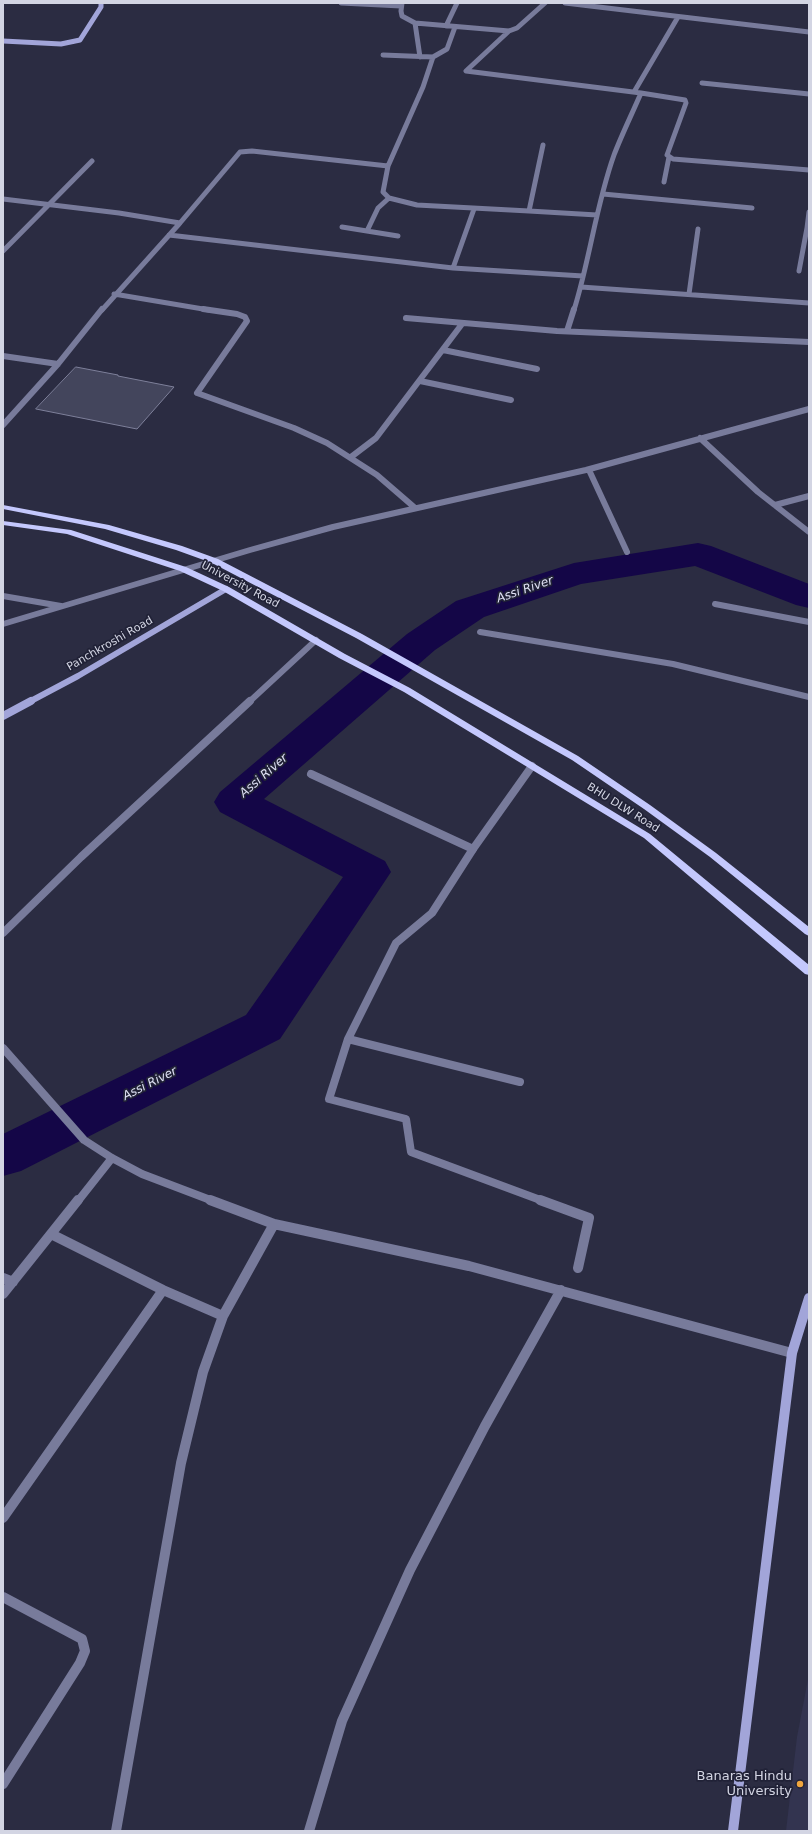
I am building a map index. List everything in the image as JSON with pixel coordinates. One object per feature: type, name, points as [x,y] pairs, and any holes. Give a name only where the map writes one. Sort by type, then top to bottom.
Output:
[{"type":"main road","name":"BHU DLW Road","points":[[3,507],[106,527],[180,548],[216,561],[359,636],[575,758],[647,806],[713,855],[809,932]]},
{"type":"main road","name":"University Road","points":[[3,523],[68,532],[183,569],[226,589],[342,656],[407,690]]},
{"type":"main road","name":"BHU DLW Road","points":[[407,690],[647,836],[809,971]]},
{"type":"street","points":[[3,41],[61,44],[80,40],[101,7],[101,3]]},
{"type":"street","points":[[341,3],[402,4],[402,17],[404,20],[415,23],[509,31]]},
{"type":"street","points":[[446,26],[457,3]]},
{"type":"street","points":[[545,3],[517,28],[509,31],[466,71],[686,100],[667,155],[669,157],[664,182]]},
{"type":"street","points":[[565,3],[809,32]]},
{"type":"street","points":[[634,92],[678,17]]},
{"type":"street","points":[[415,23],[420,56]]},
{"type":"street","points":[[383,55],[433,57],[446,52],[455,27]]},
{"type":"street","points":[[433,57],[423,87],[388,166],[384,192],[389,198],[417,205],[597,215]]},
{"type":"street","points":[[702,83],[809,94]]},
{"type":"street","points":[[567,331],[581,287],[597,215],[614,155],[641,93]]},
{"type":"street","points":[[529,211],[543,144]]},
{"type":"street","points":[[3,426],[58,364],[114,294],[180,223],[236,156],[246,151],[388,166]]},
{"type":"street","points":[[669,157],[673,159],[809,170]]},
{"type":"street","points":[[3,251],[92,161]]},
{"type":"street","points":[[603,194],[752,208]]},
{"type":"street","points":[[367,231],[379,206],[389,198]]},
{"type":"street","points":[[3,199],[50,204],[180,223]]},
{"type":"street","points":[[453,268],[474,209]]},
{"type":"street","points":[[799,271],[808,228],[809,212]]},
{"type":"street","points":[[342,227],[398,236]]},
{"type":"street","points":[[689,294],[698,228]]},
{"type":"street","points":[[169,235],[453,268],[583,276]]},
{"type":"street","points":[[581,287],[809,303]]},
{"type":"street","points":[[114,294],[237,314],[245,317],[247,321],[244,327],[197,393],[294,428],[327,443],[377,475],[414,507]]},
{"type":"street","points":[[406,318],[462,324],[567,331],[809,342]]},
{"type":"street","points":[[350,457],[366,447],[376,438],[462,324]]},
{"type":"street","points":[[443,350],[537,369]]},
{"type":"street","points":[[3,356],[58,364]]},
{"type":"street","points":[[420,381],[511,400]]},
{"type":"street","points":[[3,624],[65,607],[183,569],[216,561],[332,527],[414,507],[589,470],[700,438],[809,410]]},
{"type":"street","points":[[700,438],[722,460],[809,532]]},
{"type":"street","points":[[589,470],[627,552]]},
{"type":"street","points":[[775,505],[809,496]]},
{"type":"street","name":"Panchkroshi Road","points":[[3,716],[78,676],[226,589]]},
{"type":"street","points":[[3,596],[65,607]]},
{"type":"street","points":[[714,604],[809,622]]},
{"type":"street","points":[[480,632],[673,664],[809,697]]},
{"type":"street","points":[[3,933],[81,857],[316,640]]},
{"type":"street","points":[[532,766],[473,848],[432,913],[406,933],[396,943],[348,1039],[329,1099],[406,1119],[411,1152],[589,1218],[578,1268]]},
{"type":"street","points":[[311,774],[473,848]]},
{"type":"street","points":[[348,1039],[520,1082]]},
{"type":"street","points":[[3,1048],[84,1140],[112,1158],[142,1174],[274,1224],[469,1266],[792,1353]]},
{"type":"street","points":[[3,1294],[112,1158]]},
{"type":"street","points":[[116,1831],[181,1463],[203,1372],[223,1316],[274,1224]]},
{"type":"street","points":[[51,1234],[163,1290],[223,1316]]},
{"type":"street","points":[[3,1278],[13,1282]]},
{"type":"street","points":[[3,1518],[163,1290]]},
{"type":"street","points":[[309,1831],[342,1721],[410,1570],[485,1426],[560,1290]]},
{"type":"street","points":[[733,1831],[792,1353],[809,1298]]},
{"type":"street","points":[[3,1597],[82,1639],[86,1650],[80,1663],[3,1784]]},
{"type":"shaded area","name":"Banaras Hindu University","points":[[809,1674],[809,1831],[786,1831],[797,1737]]},
{"type":"building","points":[[76,367],[174,387],[137,429],[36,409]]},
{"type":"waterway","name":"Assi River","points":[[3,1157],[263,1027],[369,872],[235,802],[421,642],[470,609],[574,574],[698,554],[809,597]]},
{"type":"place","name":"Banaras Hindu University","points":[[800,1784]]}]
